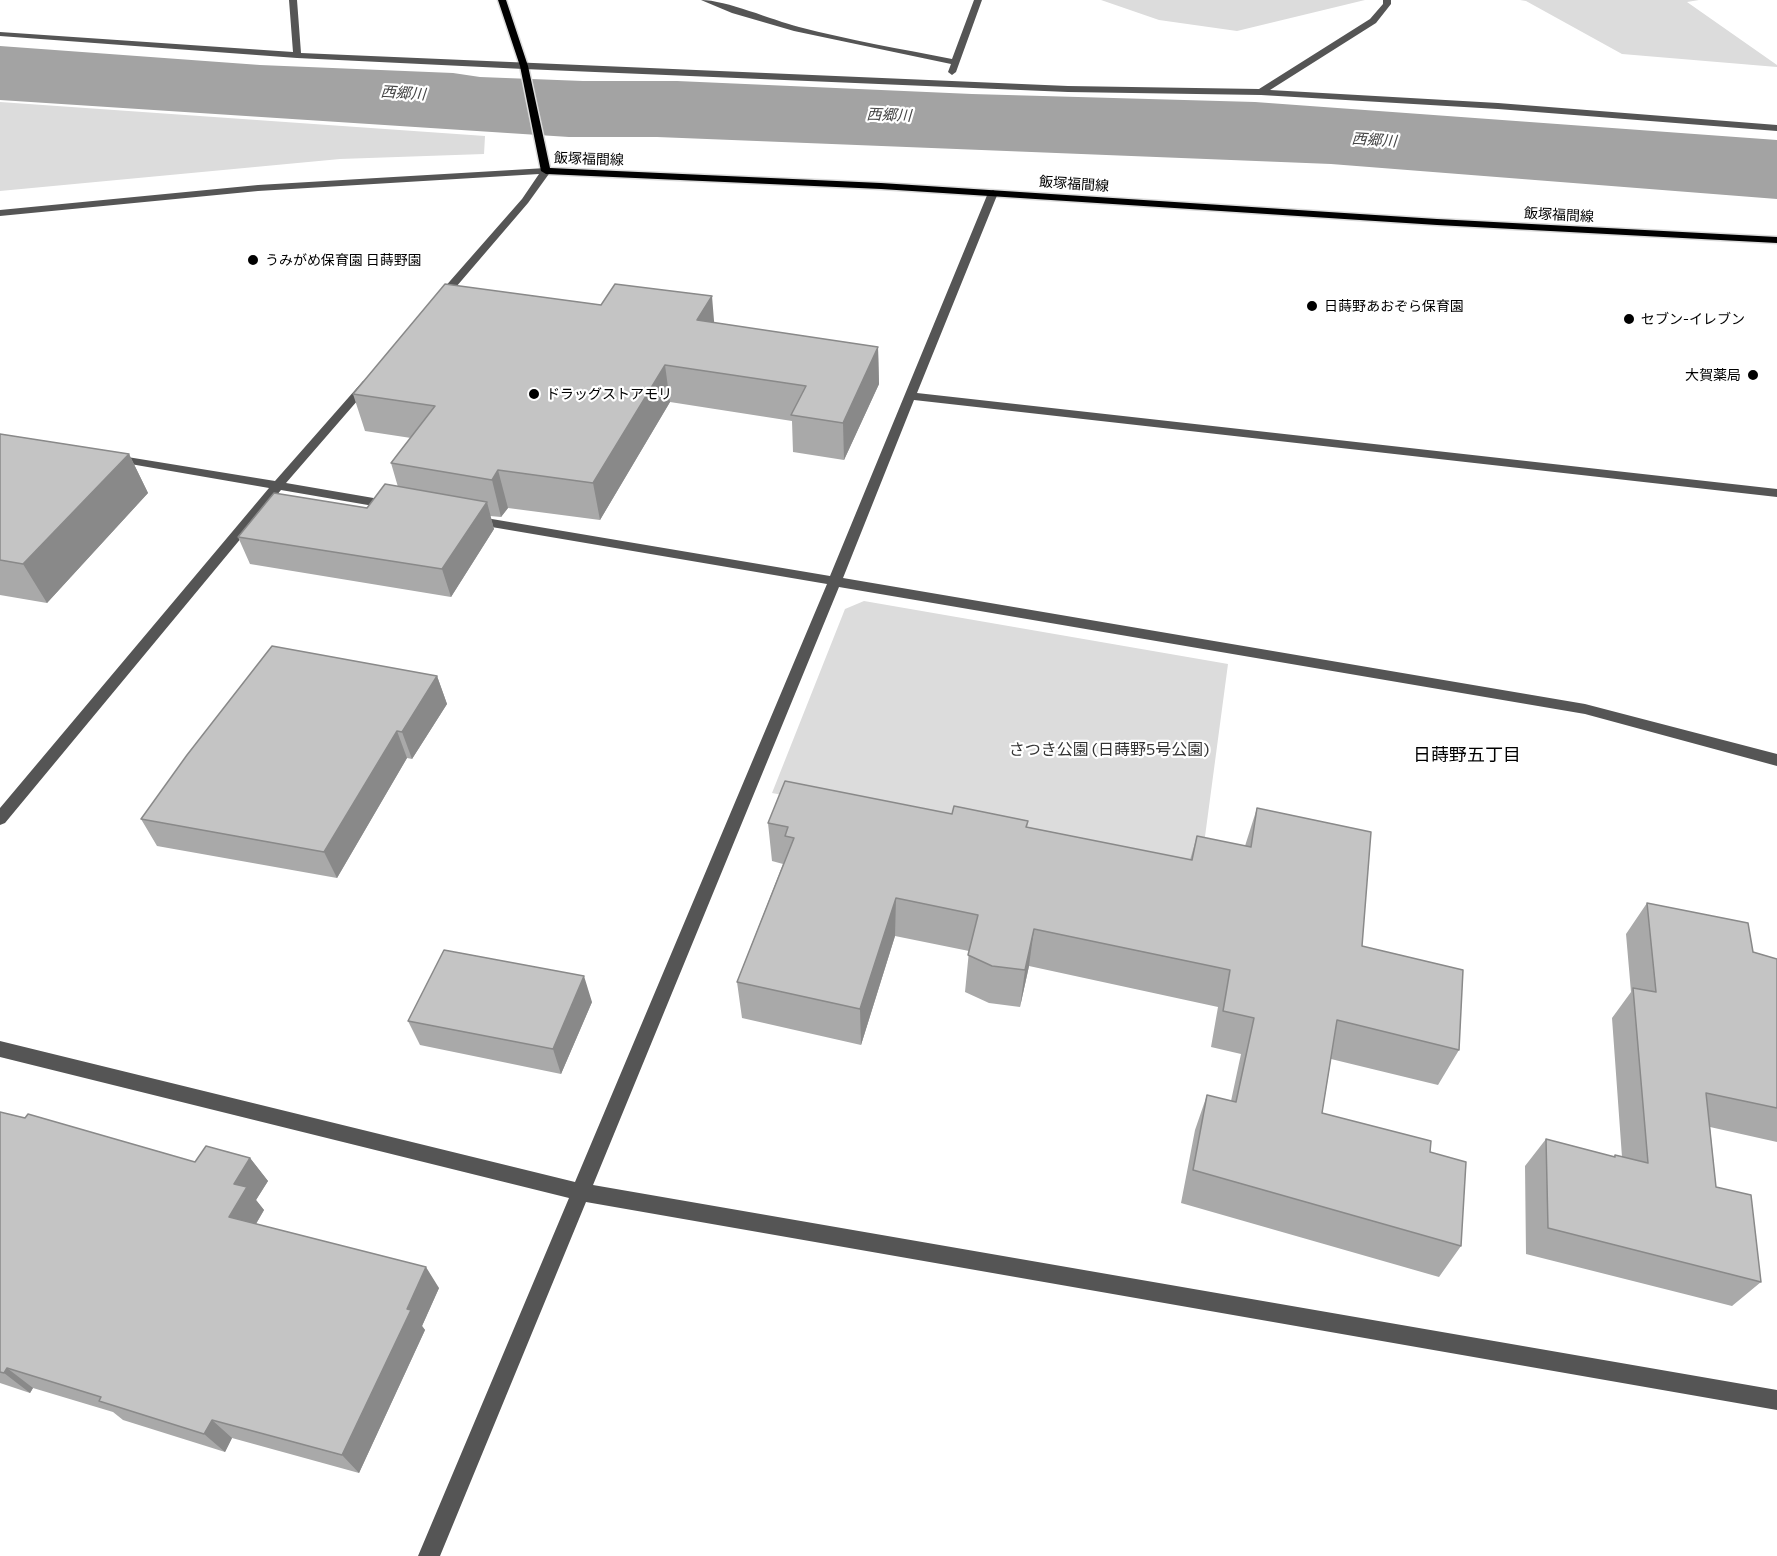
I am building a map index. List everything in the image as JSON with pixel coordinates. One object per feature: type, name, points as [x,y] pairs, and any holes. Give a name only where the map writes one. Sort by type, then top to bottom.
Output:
[{"type":"main road","name":"飯塚福間線","points":[[502,0],[525,71],[546,171],[677,174],[1438,222],[1777,240]]},
{"type":"street","points":[[293,0],[297,55]]},
{"type":"street","points":[[705,0],[738,13],[831,38],[955,62]]},
{"type":"street","points":[[949,83],[978,0]]},
{"type":"street","points":[[1261,92],[1373,21],[1387,4],[1387,0]]},
{"type":"street","points":[[0,34],[525,71],[949,83],[1068,89],[1261,92],[1498,106],[1777,128]]},
{"type":"street","points":[[0,213],[361,180],[546,171]]},
{"type":"street","points":[[432,308],[525,201],[546,171]]},
{"type":"street","points":[[429,1556],[835,581],[993,193]]},
{"type":"street","points":[[0,225],[11,212]]},
{"type":"street","points":[[0,819],[378,370]]},
{"type":"street","points":[[910,396],[1777,493]]},
{"type":"street","points":[[104,456],[405,508]]},
{"type":"street","points":[[463,518],[1585,709],[1777,760]]},
{"type":"street","points":[[0,1049],[581,1192],[1777,1400]]},
{"type":"green space","points":[[1101,0],[1365,0],[1237,31],[1159,20]]},
{"type":"green space","points":[[1520,0],[1699,0],[1687,2],[1777,67],[1622,54],[1526,1]]},
{"type":"green space","points":[[0,102],[485,136],[484,154],[340,159],[0,191]]},
{"type":"green space","name":"さつき公園 (日蒔野5号公園)","points":[[864,601],[1228,664],[1200,874],[772,793],[845,609]]},
{"type":"water","name":"西郷川","points":[[0,46],[260,65],[453,73],[480,77],[583,81],[677,81],[972,94],[1255,102],[1777,140],[1777,199],[1331,164],[657,137],[569,137],[0,100]]},
{"type":"building","points":[[445,284],[601,305],[615,284],[712,296],[697,320],[878,347],[843,423],[791,415],[806,386],[665,365],[593,483],[498,470],[492,480],[391,463],[435,406],[353,394]]},
{"type":"building","points":[[0,434],[129,454],[23,564],[0,560]]},
{"type":"building","points":[[385,484],[487,502],[442,569],[238,537],[274,493],[367,508]]},
{"type":"building","points":[[272,646],[437,676],[402,732],[397,731],[324,852],[141,819],[187,755]]},
{"type":"building","points":[[785,781],[952,814],[954,806],[1028,821],[1026,827],[1192,860],[1197,836],[1251,847],[1257,808],[1371,832],[1362,946],[1463,970],[1459,1050],[1337,1020],[1322,1113],[1431,1141],[1430,1152],[1466,1162],[1461,1246],[1193,1170],[1207,1095],[1236,1102],[1254,1018],[1223,1011],[1230,970],[1034,929],[1025,970],[992,966],[968,955],[978,915],[896,898],[860,1009],[737,982],[794,838],[785,836],[788,827],[768,823]]},
{"type":"building","points":[[1647,903],[1748,923],[1753,952],[1777,959],[1777,1108],[1706,1093],[1716,1187],[1751,1195],[1761,1282],[1548,1228],[1546,1139],[1648,1163],[1633,988],[1656,992]]},
{"type":"building","points":[[444,950],[584,976],[553,1049],[408,1021]]},
{"type":"building","points":[[0,1112],[25,1118],[28,1114],[195,1162],[206,1146],[250,1158],[234,1184],[247,1187],[229,1217],[426,1267],[407,1309],[411,1310],[342,1455],[212,1420],[204,1434],[99,1401],[101,1397],[7,1368],[4,1373],[0,1372]]},
{"type":"place","name":"うみがめ保育園 日蒔野園","points":[[253,260]]},
{"type":"place","name":"日蒔野あおぞら保育園","points":[[1312,306]]},
{"type":"place","name":"セブン-イレブン","points":[[1629,319]]},
{"type":"place","name":"大賀薬局","points":[[1753,375]]},
{"type":"place","name":"ドラッグストアモリ","points":[[534,394]]},
{"type":"district","name":"日蒔野五丁目","points":[[1467,755]]}]
